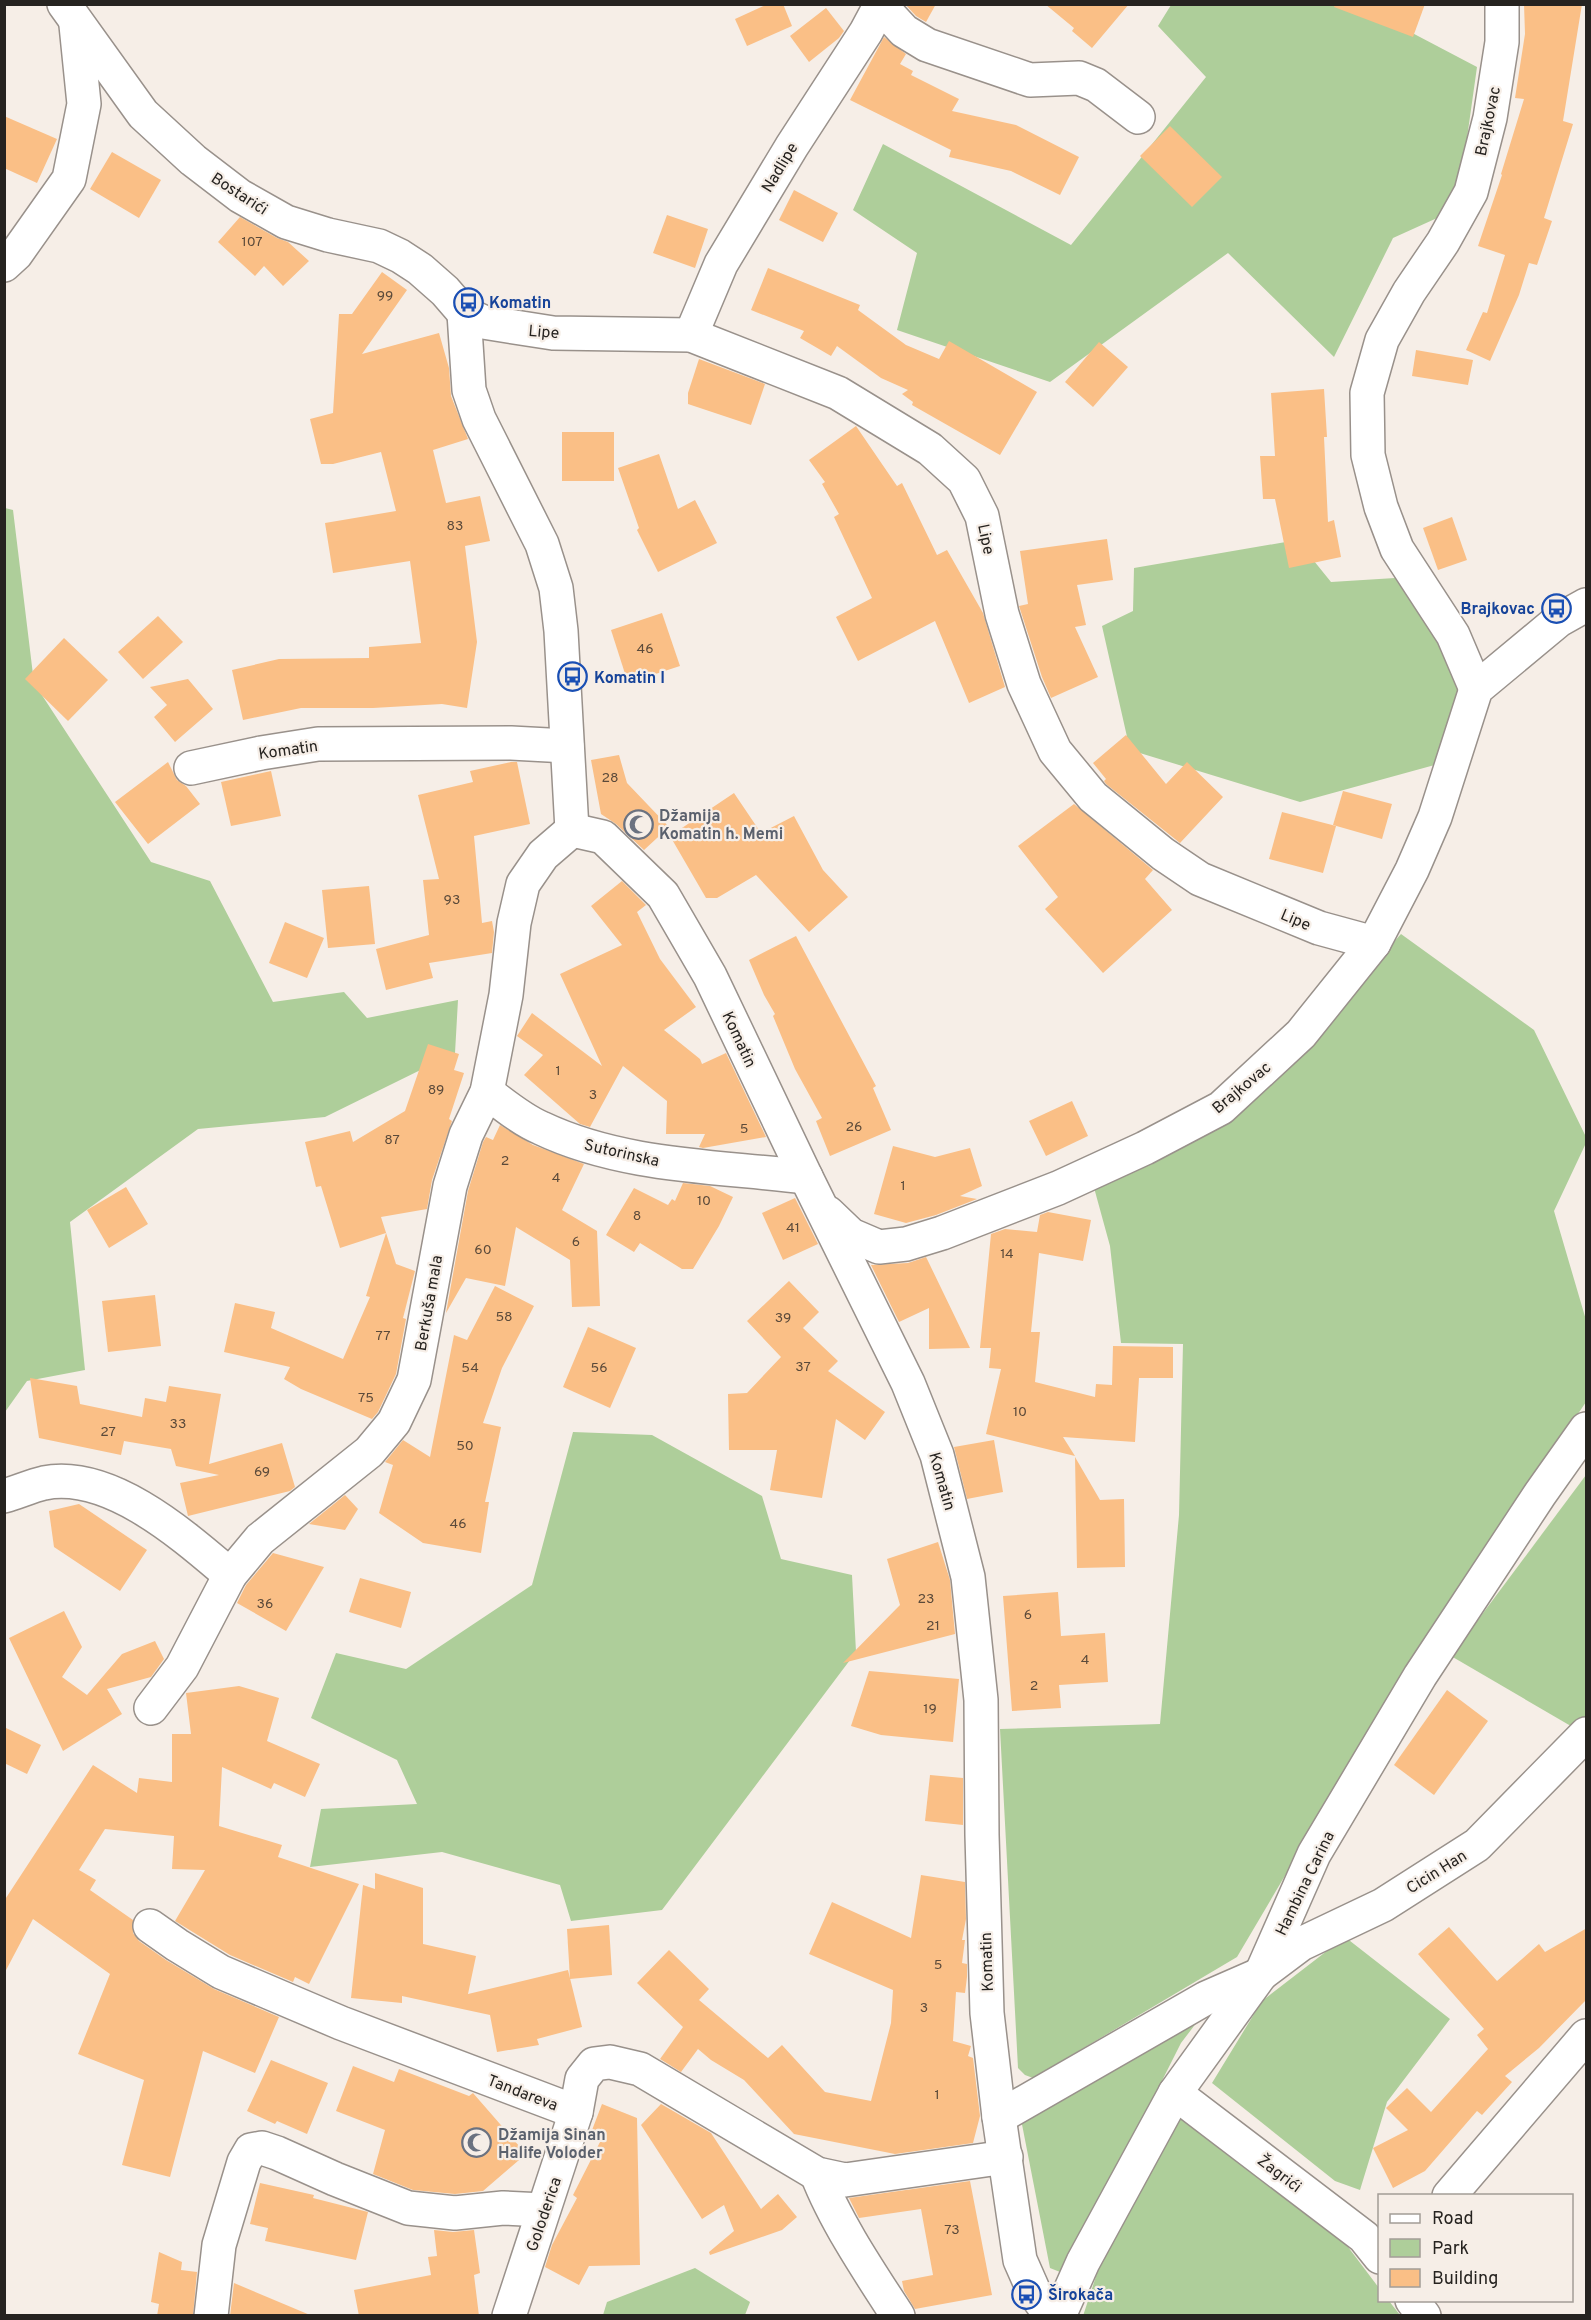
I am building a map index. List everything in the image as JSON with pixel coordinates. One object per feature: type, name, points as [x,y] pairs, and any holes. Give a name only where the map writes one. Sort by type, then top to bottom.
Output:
[{"type":"street","name":"Brajkovac","points":[[813,1192],[851,1235],[879,1247],[906,1244],[942,1233],[1058,1188],[1145,1148],[1221,1108],[1301,1034],[1374,943],[1412,870],[1435,817],[1476,689],[1453,635],[1397,549],[1381,507],[1368,455],[1367,393],[1382,340],[1471,192],[1492,107],[1502,42],[1502,4]]},
{"type":"street","points":[[880,5],[904,31],[927,45],[1030,80],[1079,78],[1096,85],[1138,117]]},
{"type":"street","name":"Nadlipe","points":[[691,335],[721,264],[792,146],[866,32],[880,5]]},
{"type":"street","points":[[4,265],[16,254],[69,179],[84,104],[70,14]]},
{"type":"street","name":"Bostarići","points":[[70,14],[143,114],[193,160],[240,196],[286,222],[328,235],[379,246],[400,256],[420,269],[445,291],[464,313]]},
{"type":"street","points":[[464,313],[469,390],[479,419],[542,544],[556,588],[561,631],[572,830]]},
{"type":"street","name":"Lipe","points":[[464,313],[483,322],[553,333],[691,335],[838,393],[930,449],[964,480],[982,516],[1002,614],[1024,684],[1055,751],[1093,797],[1164,854],[1200,879],[1320,928],[1374,943]]},
{"type":"street","points":[[1476,689],[1559,620],[1587,605]]},
{"type":"street","name":"Komatin","points":[[191,768],[318,744],[500,742],[567,746]]},
{"type":"street","name":"Komatin","points":[[572,830],[603,837],[663,895],[710,976],[813,1192],[908,1383],[937,1455],[968,1576],[981,1700],[987,2013],[999,2117],[1020,2260],[1035,2294],[1051,2316]]},
{"type":"street","name":"Berkuša mala","points":[[151,1708],[182,1666],[230,1575],[260,1539],[369,1452],[394,1422],[414,1380],[450,1186],[466,1135],[487,1092],[506,996],[514,923],[523,884],[543,855],[572,830]]},
{"type":"street","name":"Sutorinska","points":[[487,1092],[539,1128],[577,1142],[634,1158],[813,1192]]},
{"type":"street","name":"Hambina Carina","points":[[1059,2316],[1083,2262],[1175,2093],[1260,1974],[1314,1854],[1414,1686],[1540,1494],[1587,1429]]},
{"type":"street","points":[[4,1496],[46,1483],[74,1483],[103,1490],[129,1501],[184,1536],[230,1575]]},
{"type":"street","name":"Cicin Han","points":[[1260,1974],[1300,1944],[1383,1905],[1477,1845],[1587,1734]]},
{"type":"street","name":"Tandareva","points":[[150,1926],[177,1946],[221,1972],[341,2023],[576,2112],[582,2079],[594,2064],[610,2062],[640,2069],[818,2175],[845,2180],[1006,2157]]},
{"type":"street","points":[[999,2117],[1206,1998],[1260,1974]]},
{"type":"street","points":[[1451,2194],[1587,2036]]},
{"type":"street","name":"Žagrići","points":[[1175,2093],[1374,2243]]},
{"type":"street","name":"Goloderica","points":[[508,2316],[576,2112]]},
{"type":"street","points":[[211,2316],[219,2245],[244,2163],[251,2150],[262,2148],[277,2153],[408,2208],[455,2213],[503,2208],[543,2210]]},
{"type":"street","points":[[818,2175],[823,2190],[898,2316]]},
{"type":"street","points":[[1413,2302],[1424,2316]]},
{"type":"green space","points":[[1171,5],[1359,5],[1477,67],[1457,209],[1393,238],[1334,357],[1228,253],[1050,382],[897,330],[917,253],[853,210],[883,144],[1071,245],[1206,77],[1158,26]]},
{"type":"green space","points":[[5,508],[13,510],[34,683],[151,862],[210,881],[273,1002],[344,992],[367,1018],[458,1000],[455,1053],[325,1117],[198,1129],[70,1222],[85,1370],[27,1381],[5,1412]]},
{"type":"green space","points":[[1297,540],[1331,582],[1395,578],[1466,680],[1460,758],[1300,802],[1130,750],[1102,626],[1133,611],[1134,568]]},
{"type":"green space","points":[[1401,934],[1534,1030],[1586,1137],[1586,1143],[1554,1211],[1586,1320],[1586,1402],[1423,1642],[1237,1957],[1033,2078],[1025,2075],[1018,2068],[1000,1729],[1160,1724],[1179,1515],[1183,1344],[1121,1343],[1110,1246],[1093,1184],[1244,1107]]},
{"type":"green space","points":[[573,1432],[652,1435],[762,1496],[781,1559],[852,1575],[856,1652],[662,1910],[571,1921],[560,1885],[442,1852],[310,1867],[321,1809],[417,1804],[397,1760],[311,1718],[336,1653],[406,1669],[532,1585]]},
{"type":"green space","points":[[1586,1475],[1586,1719],[1576,1729],[1451,1656]]},
{"type":"green space","points":[[1345,1937],[1450,2019],[1387,2102],[1360,2190],[1335,2181],[1212,2083],[1262,2001]]},
{"type":"green space","points":[[1210,2005],[1181,2043],[1072,2259],[1060,2272],[1050,2268],[1019,2109]]},
{"type":"green space","points":[[1186,2118],[1342,2239],[1378,2287],[1378,2302],[1390,2302],[1400,2315],[1083,2316],[1102,2258],[1173,2120]]},
{"type":"green space","points":[[695,2268],[750,2302],[745,2315],[603,2315],[607,2302]]},
{"type":"building","points":[[768,4],[783,4],[792,26],[747,46],[735,19]]},
{"type":"building","points":[[905,4],[936,4],[926,22],[916,16]]},
{"type":"building","points":[[1045,4],[1129,4],[1092,48],[1072,31],[1074,28]]},
{"type":"building","points":[[1335,4],[1425,4],[1413,37],[1334,7]]},
{"type":"building","points":[[1524,4],[1582,4],[1563,121],[1573,124],[1544,218],[1552,221],[1537,265],[1529,263],[1519,295],[1490,361],[1466,350],[1483,312],[1487,313],[1505,255],[1478,246],[1524,99],[1515,98],[1525,34]]},
{"type":"building","points":[[826,8],[844,31],[839,38],[809,62],[790,36]]},
{"type":"building","points":[[884,37],[906,54],[900,64],[913,71],[911,75],[959,99],[952,111],[1016,125],[1079,157],[1060,195],[1011,171],[949,157],[951,150],[850,100]]},
{"type":"building","points":[[4,116],[57,139],[37,183],[4,168]]},
{"type":"building","points":[[1170,126],[1222,177],[1192,207],[1140,156]]},
{"type":"building","points":[[112,152],[161,180],[139,218],[90,189]]},
{"type":"building","points":[[794,190],[838,213],[823,242],[779,220]]},
{"type":"building","points":[[667,215],[708,229],[695,268],[653,253]]},
{"type":"building","points":[[240,217],[288,242],[309,261],[283,286],[264,266],[255,276],[218,242]]},
{"type":"building","points":[[768,268],[860,305],[858,310],[906,345],[939,359],[949,341],[1037,392],[1000,455],[912,405],[913,402],[902,394],[908,390],[881,378],[837,346],[831,356],[800,338],[804,331],[751,310]]},
{"type":"building","points":[[382,272],[407,290],[362,354],[439,333],[449,368],[451,396],[468,439],[433,450],[446,503],[480,496],[490,541],[465,546],[477,642],[467,708],[442,704],[373,708],[301,708],[243,720],[232,670],[279,659],[369,658],[369,647],[421,643],[410,561],[333,573],[325,523],[396,511],[381,452],[333,464],[321,464],[310,419],[333,413],[339,314],[352,314]]},
{"type":"building","points":[[1099,342],[1128,367],[1093,407],[1065,382]]},
{"type":"building","points":[[1416,350],[1473,360],[1468,385],[1412,376]]},
{"type":"building","points":[[699,359],[765,384],[751,425],[688,404],[688,393]]},
{"type":"building","points":[[1324,389],[1328,522],[1334,520],[1341,557],[1289,568],[1275,499],[1263,499],[1260,456],[1275,456],[1271,393]]},
{"type":"building","points":[[856,426],[897,486],[902,483],[937,555],[947,550],[983,613],[1005,687],[969,703],[935,621],[858,661],[836,617],[872,598],[834,517],[839,514],[822,484],[825,482],[809,460]]},
{"type":"building","points":[[562,432],[614,432],[614,481],[562,481]]},
{"type":"building","points":[[659,454],[678,509],[695,500],[717,543],[658,572],[637,530],[639,528],[618,468]]},
{"type":"building","points":[[1452,517],[1467,560],[1438,570],[1423,528]]},
{"type":"building","points":[[1107,539],[1113,580],[1077,585],[1086,625],[1075,627],[1098,677],[1051,698],[1019,606],[1028,604],[1020,551]]},
{"type":"building","points":[[662,613],[680,666],[628,683],[611,630]]},
{"type":"building","points":[[158,616],[183,642],[143,679],[118,652]]},
{"type":"building","points":[[64,638],[108,680],[68,721],[25,679]]},
{"type":"building","points":[[188,679],[213,709],[175,742],[154,717],[167,705],[150,687]]},
{"type":"building","points":[[1126,735],[1166,784],[1187,762],[1223,797],[1180,843],[1106,784],[1104,781],[1106,779],[1093,763]]},
{"type":"building","points":[[619,755],[627,783],[669,827],[644,850],[616,824],[601,814],[591,760]]},
{"type":"building","points":[[168,762],[177,780],[186,786],[200,804],[148,844],[115,802]]},
{"type":"building","points":[[517,762],[530,824],[474,836],[482,923],[492,921],[494,932],[492,953],[429,963],[433,978],[386,990],[376,949],[429,935],[423,880],[439,879],[418,795],[473,782],[470,771]]},
{"type":"building","points":[[271,771],[281,816],[231,826],[221,782]]},
{"type":"building","points":[[1343,791],[1392,804],[1382,839],[1333,825]]},
{"type":"building","points":[[734,793],[761,833],[794,816],[823,870],[848,897],[809,932],[756,875],[717,898],[706,898],[670,836]]},
{"type":"building","points":[[1074,804],[1153,870],[1145,879],[1172,910],[1103,973],[1045,909],[1058,897],[1018,846]]},
{"type":"building","points":[[1282,812],[1336,826],[1323,873],[1269,859]]},
{"type":"building","points":[[622,881],[646,905],[637,912],[660,959],[696,1007],[664,1030],[700,1059],[702,1064],[726,1053],[766,1137],[703,1148],[699,1147],[705,1134],[666,1134],[667,1101],[623,1066],[590,1127],[580,1124],[524,1075],[543,1055],[517,1036],[532,1013],[602,1066],[560,974],[622,945],[591,906]]},
{"type":"building","points":[[369,886],[375,944],[328,948],[322,890]]},
{"type":"building","points":[[285,922],[324,938],[307,978],[269,963]]},
{"type":"building","points":[[796,936],[876,1086],[873,1088],[891,1130],[830,1156],[816,1121],[822,1118],[795,1069],[773,1016],[775,1014],[749,960]]},
{"type":"building","points":[[428,1044],[459,1054],[454,1070],[464,1073],[449,1119],[452,1121],[432,1180],[427,1209],[381,1217],[396,1264],[415,1271],[403,1318],[406,1319],[396,1374],[378,1412],[372,1419],[301,1389],[284,1379],[290,1367],[224,1352],[235,1303],[275,1312],[271,1328],[343,1359],[370,1297],[366,1296],[386,1233],[340,1248],[321,1186],[316,1187],[305,1142],[350,1131],[353,1142],[405,1111]]},
{"type":"building","points":[[1072,1101],[1088,1136],[1046,1156],[1029,1121]]},
{"type":"building","points":[[500,1125],[533,1145],[584,1164],[562,1210],[597,1231],[600,1306],[572,1307],[570,1260],[516,1227],[505,1286],[466,1278],[446,1313],[468,1191],[483,1142],[486,1137],[493,1140]]},
{"type":"building","points":[[893,1146],[935,1157],[970,1148],[982,1186],[960,1196],[977,1199],[936,1215],[906,1223],[874,1214]]},
{"type":"building","points":[[683,1183],[710,1186],[733,1197],[719,1226],[693,1269],[682,1269],[640,1243],[634,1252],[606,1235],[634,1188],[668,1205],[672,1199],[675,1201]]},
{"type":"building","points":[[126,1187],[148,1224],[109,1248],[87,1210]]},
{"type":"building","points":[[795,1198],[818,1244],[783,1260],[762,1213]]},
{"type":"building","points":[[1048,1212],[1091,1220],[1083,1261],[1039,1253],[1031,1332],[1040,1332],[1035,1382],[1095,1397],[1096,1384],[1112,1385],[1113,1346],[1173,1347],[1173,1378],[1139,1378],[1135,1442],[1063,1437],[1075,1456],[986,1434],[1001,1369],[989,1368],[991,1348],[980,1348],[991,1234],[1005,1229],[1037,1232],[1040,1215]]},
{"type":"building","points":[[926,1257],[970,1348],[929,1349],[929,1308],[899,1322],[871,1265],[908,1263]]},
{"type":"building","points":[[789,1281],[819,1312],[803,1328],[838,1361],[828,1371],[885,1412],[865,1440],[836,1419],[822,1498],[770,1490],[777,1450],[729,1450],[728,1394],[747,1393],[781,1357],[747,1321]]},
{"type":"building","points":[[495,1286],[534,1306],[502,1368],[483,1423],[501,1427],[485,1502],[489,1502],[481,1553],[423,1543],[379,1513],[393,1465],[385,1462],[403,1440],[430,1457],[454,1335],[467,1340]]},
{"type":"building","points":[[155,1295],[161,1346],[108,1352],[102,1301]]},
{"type":"building","points":[[588,1327],[636,1348],[610,1408],[563,1387]]},
{"type":"building","points":[[30,1378],[77,1386],[80,1404],[142,1417],[145,1398],[166,1402],[169,1386],[221,1394],[209,1464],[282,1443],[295,1487],[290,1491],[188,1516],[180,1483],[219,1475],[176,1466],[171,1449],[124,1441],[121,1455],[39,1438]]},
{"type":"building","points":[[994,1440],[1003,1492],[967,1499],[954,1447]]},
{"type":"building","points":[[1075,1457],[1100,1500],[1124,1499],[1125,1567],[1077,1568]]},
{"type":"building","points":[[345,1495],[358,1509],[345,1530],[309,1524]]},
{"type":"building","points":[[79,1504],[147,1550],[120,1591],[54,1547],[49,1511]]},
{"type":"building","points":[[938,1542],[950,1580],[955,1634],[843,1663],[900,1605],[887,1559]]},
{"type":"building","points":[[273,1553],[324,1567],[286,1631],[237,1603],[246,1585]]},
{"type":"building","points":[[360,1578],[411,1592],[401,1628],[349,1612]]},
{"type":"building","points":[[1058,1592],[1061,1636],[1105,1633],[1108,1682],[1059,1685],[1061,1708],[1012,1711],[1003,1596]]},
{"type":"building","points":[[64,1611],[82,1647],[62,1677],[87,1695],[122,1654],[155,1641],[164,1659],[151,1677],[107,1689],[122,1714],[63,1751],[9,1638]]},
{"type":"building","points":[[869,1671],[959,1679],[953,1742],[881,1735],[851,1726]]},
{"type":"building","points":[[239,1686],[279,1698],[267,1741],[320,1764],[305,1797],[274,1783],[271,1789],[222,1767],[219,1826],[282,1845],[278,1857],[359,1884],[309,1984],[295,1977],[293,1982],[230,1955],[175,1921],[205,1870],[172,1869],[174,1836],[105,1829],[79,1870],[96,1880],[90,1890],[133,1920],[133,1933],[139,1941],[166,1960],[214,1989],[279,2017],[255,2073],[203,2051],[170,2177],[122,2165],[144,2080],[78,2054],[110,1974],[33,1919],[4,1974],[4,1901],[93,1765],[137,1793],[139,1778],[172,1782],[172,1734],[191,1734],[186,1693]]},
{"type":"building","points":[[1447,1690],[1488,1721],[1434,1795],[1394,1765]]},
{"type":"building","points":[[4,1727],[41,1745],[27,1774],[4,1763]]},
{"type":"building","points":[[930,1775],[963,1778],[963,1825],[925,1821]]},
{"type":"building","points":[[375,1873],[423,1888],[423,1944],[476,1956],[468,1994],[568,1970],[582,2027],[537,2039],[539,2045],[497,2052],[490,2015],[402,1996],[402,2003],[351,1998],[363,1885],[375,1889]]},
{"type":"building","points":[[921,1875],[965,1882],[966,1919],[962,1940],[965,1940],[962,1963],[967,1964],[967,1977],[965,1993],[956,1992],[953,2041],[971,2046],[968,2056],[973,2058],[980,2116],[973,2143],[895,2154],[794,2134],[744,2080],[711,2060],[698,2049],[681,2072],[660,2059],[683,2027],[637,1983],[669,1950],[709,1989],[699,2000],[768,2058],[782,2045],[825,2092],[871,2101],[891,2023],[893,1990],[809,1954],[832,1902],[911,1938]]},
{"type":"building","points":[[609,1925],[612,1975],[570,1979],[567,1929]]},
{"type":"building","points":[[1449,1927],[1497,1981],[1539,1944],[1545,1952],[1587,1928],[1587,1999],[1539,2048],[1505,2076],[1512,2082],[1482,2115],[1477,2111],[1425,2171],[1393,2188],[1373,2148],[1408,2130],[1386,2108],[1407,2088],[1431,2112],[1488,2049],[1477,2035],[1484,2029],[1418,1954]]},
{"type":"building","points":[[271,2060],[328,2083],[307,2134],[277,2121],[275,2124],[247,2111]]},
{"type":"building","points":[[353,2066],[394,2082],[399,2069],[469,2096],[473,2093],[526,2154],[483,2191],[455,2194],[413,2190],[373,2174],[385,2130],[336,2111]]},
{"type":"building","points":[[602,2104],[637,2118],[640,2265],[589,2266],[579,2285],[545,2267],[552,2245],[577,2198],[573,2195],[600,2142],[589,2138]]},
{"type":"building","points":[[661,2104],[711,2133],[761,2209],[778,2194],[797,2217],[782,2230],[710,2255],[709,2252],[734,2231],[724,2205],[702,2219],[641,2125]]},
{"type":"building","points":[[970,2181],[992,2295],[915,2309],[904,2291],[902,2281],[933,2275],[921,2209],[859,2218],[849,2198]]},
{"type":"building","points":[[260,2183],[314,2195],[313,2198],[368,2212],[356,2260],[265,2241],[268,2228],[250,2224]]},
{"type":"building","points":[[434,2230],[453,2232],[474,2230],[480,2273],[474,2275],[479,2316],[359,2316],[354,2290],[431,2275],[428,2257],[437,2256]]},
{"type":"building","points":[[159,2252],[182,2262],[181,2270],[197,2272],[193,2316],[157,2316],[159,2304],[151,2302]]},
{"type":"building","points":[[234,2283],[310,2315],[310,2316],[230,2316]]},
{"type":"place","name":"Komatin","points":[[468,302]]},
{"type":"place","name":"Brajkovac","points":[[1556,608]]},
{"type":"place","name":"Komatin I","points":[[573,677]]},
{"type":"place","name":"Džamija Komatin h. Memi","points":[[638,824]]},
{"type":"place","name":"Džamija Sinan Halife Voloder","points":[[477,2143]]},
{"type":"place","name":"Širokača","points":[[1027,2294]]}]
